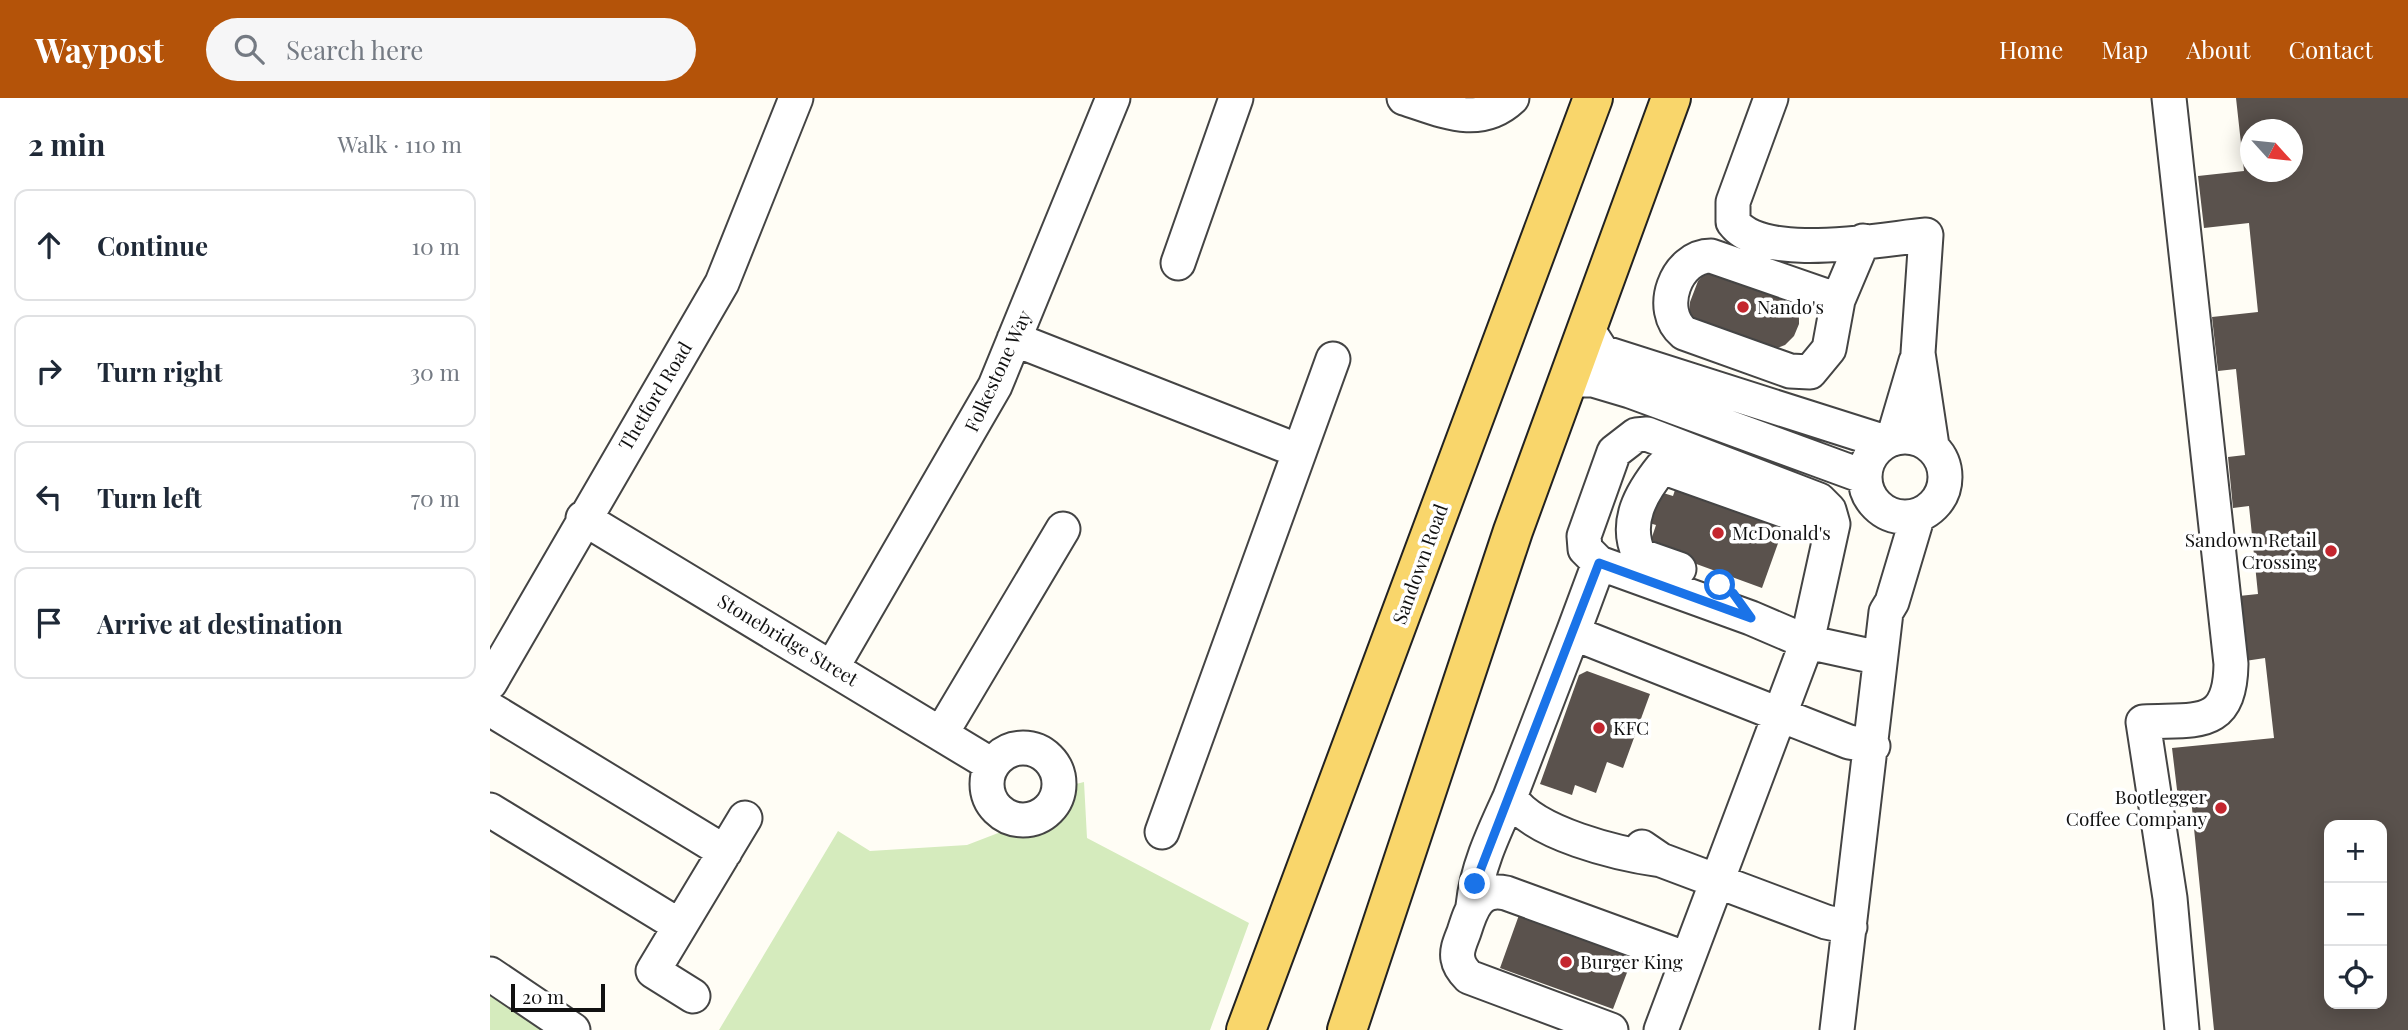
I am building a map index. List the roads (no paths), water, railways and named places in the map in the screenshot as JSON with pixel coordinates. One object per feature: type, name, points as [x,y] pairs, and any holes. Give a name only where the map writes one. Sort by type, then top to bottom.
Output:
[{"type":"main road","name":"Sandown Road","points":[[1246,1030],[1593,98]]},
{"type":"main road","points":[[1347,1030],[1513,531],[1671,98]]},
{"type":"street","name":"Thetford Road","points":[[490,683],[558,569],[583,518],[722,283],[796,98]]},
{"type":"street","name":"Folkestone Way","points":[[833,666],[973,429],[1014,339],[1113,98]]},
{"type":"street","points":[[1178,263],[1236,98]]},
{"type":"street","points":[[1404,98],[1472,117],[1488,114],[1512,98]]},
{"type":"street","points":[[1771,98],[1733,202],[1733,222],[1744,233],[1776,245],[1926,235],[1919,353],[1932,446],[1945,470],[1943,488],[1935,504],[1903,514],[1869,495],[1865,477],[1868,461],[1889,440],[1919,353]]},
{"type":"street","points":[[2169,98],[2231,664],[2227,699],[2217,712],[2203,718],[2143,722],[2170,898],[2182,1030]]},
{"type":"street","points":[[1711,256],[1719,232],[1733,222]]},
{"type":"street","points":[[1838,300],[1711,256],[1693,259],[1673,285],[1672,311],[1679,329],[1790,371],[1810,372],[1819,365],[1829,349],[1838,300],[1863,241]]},
{"type":"street","points":[[1586,327],[1602,352],[1889,440],[1909,437],[1932,446]]},
{"type":"street","points":[[1014,339],[1299,451]]},
{"type":"street","points":[[1161,832],[1333,359]]},
{"type":"street","points":[[1567,380],[1593,380],[1630,391],[1865,477]]},
{"type":"street","points":[[1661,1030],[1807,642],[1833,528],[1832,517],[1819,500],[1647,434],[1636,435],[1614,452],[1584,537],[1585,549],[1599,563],[1751,618],[1807,642],[1880,658]]},
{"type":"street","points":[[1751,618],[1733,593],[1720,585],[1639,555],[1616,539],[1614,518],[1633,472],[1647,464],[1662,467],[1833,528]]},
{"type":"street","points":[[1837,1030],[1872,746],[1886,612],[1882,604],[1903,514]]},
{"type":"street","name":"Stonebridge Street","points":[[583,518],[833,666],[992,765]]},
{"type":"street","points":[[941,734],[1063,529]]},
{"type":"street","points":[[1599,563],[1510,797],[1487,850],[1475,884],[1473,906],[1457,953],[1458,962],[1469,977],[1611,1030]]},
{"type":"street","points":[[1573,633],[1779,716],[1849,742],[1872,746]]},
{"type":"street","points":[[1661,860],[1623,836],[1545,808],[1533,794],[1532,782],[1570,673],[1578,665],[1602,662],[1649,681],[1694,682]]},
{"type":"street","points":[[490,709],[725,852]]},
{"type":"street","points":[[1510,797],[1517,807],[1536,822],[1621,853],[1661,860],[1826,922],[1850,927]]},
{"type":"street","points":[[490,810],[680,926]]},
{"type":"street","points":[[693,996],[653,971],[746,818]]},
{"type":"street","points":[[1473,906],[1482,895],[1494,890],[1687,959]]},
{"type":"street","points":[[490,974],[573,1030]]},
{"type":"place","name":"Nando's","points":[[1743,307]]},
{"type":"place","name":"McDonald's","points":[[1718,533]]},
{"type":"place","name":"Sandown Retail Crossing","points":[[2331,551]]},
{"type":"place","name":"KFC","points":[[1599,728]]},
{"type":"place","name":"Bootlegger Coffee Company","points":[[2221,808]]},
{"type":"place","name":"Burger King","points":[[1566,962]]}]
